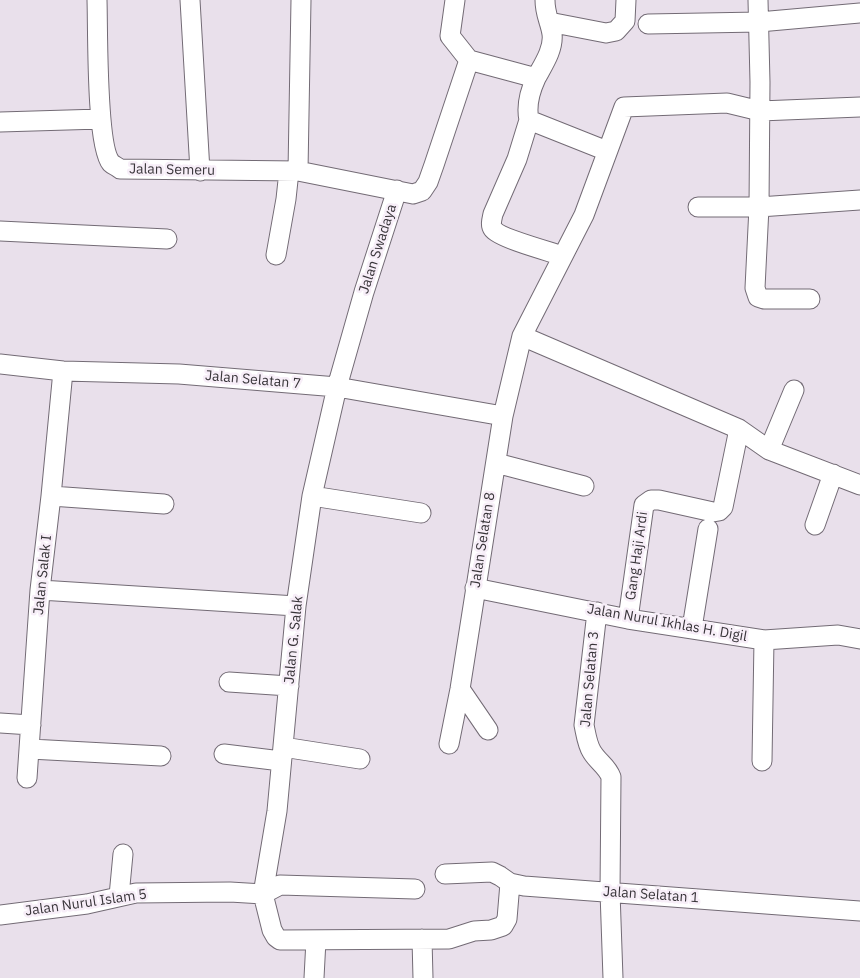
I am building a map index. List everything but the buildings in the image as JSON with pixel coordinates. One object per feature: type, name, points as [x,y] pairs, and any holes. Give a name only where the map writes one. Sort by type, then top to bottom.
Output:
[{"type":"street","name":"Jalan Semeru","points":[[97,0],[101,119],[105,150],[111,163],[120,169],[294,171],[397,190]]},
{"type":"street","points":[[190,0],[200,170]]},
{"type":"street","points":[[276,255],[286,199],[294,171],[301,0]]},
{"type":"street","points":[[455,0],[450,36],[469,60],[536,78]]},
{"type":"street","points":[[545,0],[545,12],[552,36],[550,48],[532,87],[527,111],[529,120],[517,159],[493,214],[491,223],[492,229],[496,233],[509,239],[563,256]]},
{"type":"street","points":[[548,22],[606,33],[616,31],[625,22],[626,0]]},
{"type":"street","points":[[758,0],[759,207],[755,288],[758,297],[764,300],[810,299]]},
{"type":"street","points":[[648,24],[759,22],[860,14]]},
{"type":"street","name":"Jalan Swadaya","points":[[337,387],[364,292],[397,190],[413,194],[422,191],[428,182],[469,60]]},
{"type":"street","name":"Jalan Selatan 8","points":[[449,744],[460,689],[503,416],[522,336],[584,215],[624,107],[727,103],[760,110]]},
{"type":"street","points":[[760,110],[860,107]]},
{"type":"street","points":[[0,122],[101,119]]},
{"type":"street","points":[[529,120],[607,152]]},
{"type":"street","points":[[698,207],[759,207],[860,200]]},
{"type":"street","points":[[0,231],[167,239]]},
{"type":"street","points":[[522,336],[739,429],[769,450],[860,485]]},
{"type":"street","name":"Jalan Selatan 7","points":[[0,364],[64,371],[179,374],[337,387],[503,416]]},
{"type":"street","name":"Jalan Salak I","points":[[27,778],[40,590],[52,496],[64,371]]},
{"type":"street","name":"Jalan G. Salak","points":[[263,894],[277,811],[296,606],[312,496],[337,387]]},
{"type":"street","points":[[769,450],[794,390]]},
{"type":"street","name":"Gang Haji Ardi","points":[[628,619],[644,505],[650,500],[659,500],[713,512],[719,511],[724,507],[739,429]]},
{"type":"street","points":[[496,463],[584,486]]},
{"type":"street","points":[[815,525],[832,474]]},
{"type":"street","points":[[52,496],[164,504]]},
{"type":"street","points":[[312,496],[421,513]]},
{"type":"street","points":[[692,628],[708,529]]},
{"type":"street","name":"Jalan Nurul Ikhlas H. Digil","points":[[475,588],[628,619],[764,640],[838,635],[860,639]]},
{"type":"street","points":[[40,590],[296,606]]},
{"type":"street","name":"Jalan Selatan 3","points":[[597,612],[584,725],[586,739],[592,752],[608,768],[611,777],[610,892],[613,978]]},
{"type":"street","points":[[762,761],[764,640]]},
{"type":"street","points":[[229,682],[289,686]]},
{"type":"street","points":[[460,689],[488,730]]},
{"type":"street","points":[[0,723],[31,725]]},
{"type":"street","points":[[30,749],[161,756]]},
{"type":"street","points":[[224,754],[282,754],[360,759]]},
{"type":"street","points":[[119,896],[123,854]]},
{"type":"street","name":"Jalan Selatan 1","points":[[445,874],[492,872],[510,883],[524,886],[860,911]]},
{"type":"street","points":[[415,890],[280,886],[263,894],[272,930],[280,940],[449,939],[474,931],[491,930],[503,926],[507,919],[510,883]]},
{"type":"street","name":"Jalan Nurul Islam 5","points":[[0,916],[87,904],[136,893],[230,892],[263,894]]},
{"type":"street","points":[[422,939],[423,978]]},
{"type":"street","points":[[314,978],[316,940]]}]
